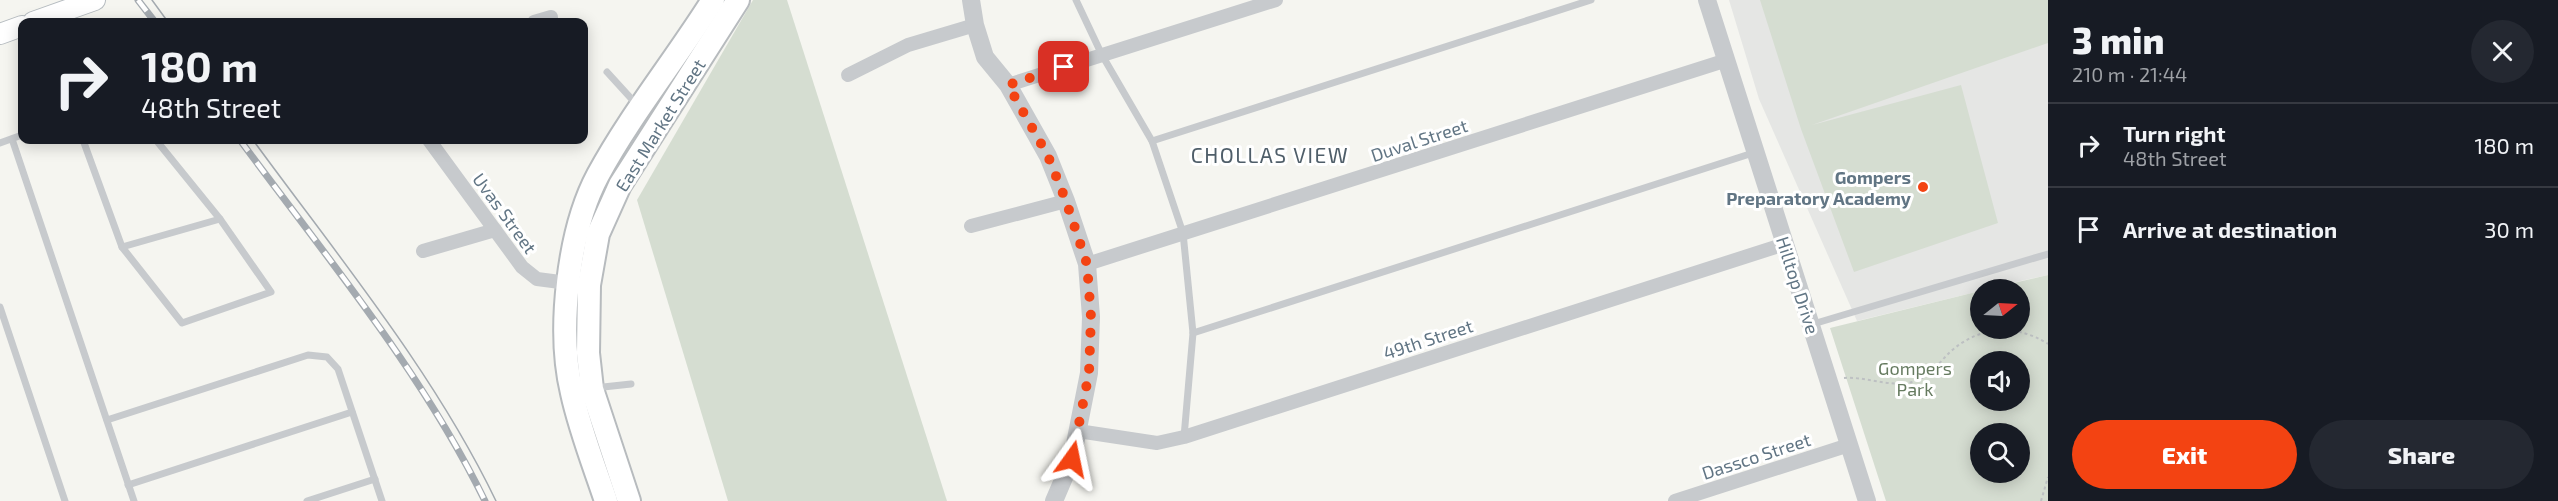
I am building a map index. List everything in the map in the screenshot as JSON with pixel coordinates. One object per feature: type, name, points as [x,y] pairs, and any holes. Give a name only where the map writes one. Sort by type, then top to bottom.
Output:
[{"type":"main road","points":[[44,18],[95,0]]},
{"type":"main road","name":"East Market Street","points":[[606,501],[584,437],[567,365],[565,339],[568,283],[576,237],[597,177],[640,108],[713,0]]},
{"type":"main road","name":"East Market Street","points":[[629,501],[592,389],[588,353],[589,285],[598,234],[620,184],[738,0]]},
{"type":"main road","points":[[0,34],[18,27]]},
{"type":"main road","points":[[568,283],[575,289],[578,358],[592,389]]},
{"type":"street","points":[[970,0],[985,57],[1008,85],[1048,156],[1087,264],[1091,317],[1089,373],[1072,459],[1054,501]]},
{"type":"street","points":[[1008,85],[1276,0]]},
{"type":"street","name":"Hilltop Drive","points":[[1707,0],[1867,501]]},
{"type":"street","points":[[848,75],[908,45],[975,25]]},
{"type":"street","name":"Duval Street","points":[[1087,264],[1726,60]]},
{"type":"street","name":"Uvas Street","points":[[432,144],[522,267],[537,279],[568,283]]},
{"type":"street","points":[[971,226],[1066,201]]},
{"type":"street","points":[[423,251],[495,230]]},
{"type":"street","name":"49th Street","points":[[1078,431],[1157,443],[1184,436],[1785,244]]},
{"type":"street","name":"Dassco Street","points":[[1677,501],[1849,445]]},
{"type":"lane","points":[[1076,0],[1101,56],[1152,141],[1183,233],[1193,333],[1184,436]]},
{"type":"lane","points":[[1152,141],[1591,0]]},
{"type":"lane","points":[[608,72],[640,108]]},
{"type":"lane","points":[[0,142],[18,137]]},
{"type":"lane","points":[[12,139],[135,501]]},
{"type":"lane","points":[[84,144],[122,247],[182,323],[271,292],[220,219],[159,144]]},
{"type":"lane","points":[[1193,333],[1755,152]]},
{"type":"lane","points":[[122,247],[220,219]]},
{"type":"lane","points":[[1811,325],[2048,254]]},
{"type":"lane","points":[[0,307],[65,501]]},
{"type":"lane","points":[[107,420],[308,355],[327,357],[338,369],[382,501]]},
{"type":"lane","points":[[592,389],[631,384]]},
{"type":"lane","points":[[128,484],[352,412]]},
{"type":"lane","points":[[307,501],[375,479]]},
{"type":"path","points":[[1844,378],[1858,377],[1905,384],[1919,380],[1962,342],[1978,333],[1994,330],[2021,332],[2048,344]]},
{"type":"path","points":[[2040,501],[2048,477]]},
{"type":"shaded area","name":"Gompers Preparatory Academy","points":[[1729,0],[2048,0],[2048,275],[2030,279],[1970,279],[1970,293],[1857,321],[1759,99]]},
{"type":"green space","points":[[753,0],[787,0],[947,501],[728,501],[637,200]]},
{"type":"green space","name":"Gompers Preparatory Academy","points":[[1760,0],[2048,0],[2048,43],[1812,125],[1961,85],[1998,223],[1854,272],[1801,129]]},
{"type":"green space","name":"Gompers Park","points":[[2048,275],[2048,501],[1886,501],[1830,328],[1970,293],[1970,339],[2030,339],[2030,279]]},
{"type":"tram line","points":[[152,0],[165,18]]},
{"type":"tram line","points":[[256,144],[414,360],[444,406],[496,501]]},
{"type":"railway","points":[[138,0],[152,18]]},
{"type":"railway","points":[[243,144],[371,315],[432,407],[485,501]]},
{"type":"place","name":"Gompers Preparatory Academy","points":[[1923,187]]},
{"type":"district","name":"CHOLLAS VIEW","points":[[1270,154]]},
{"type":"route","points":[[1064,67],[1008,85],[1048,156],[1087,264],[1091,317],[1089,373],[1072,459]]}]
